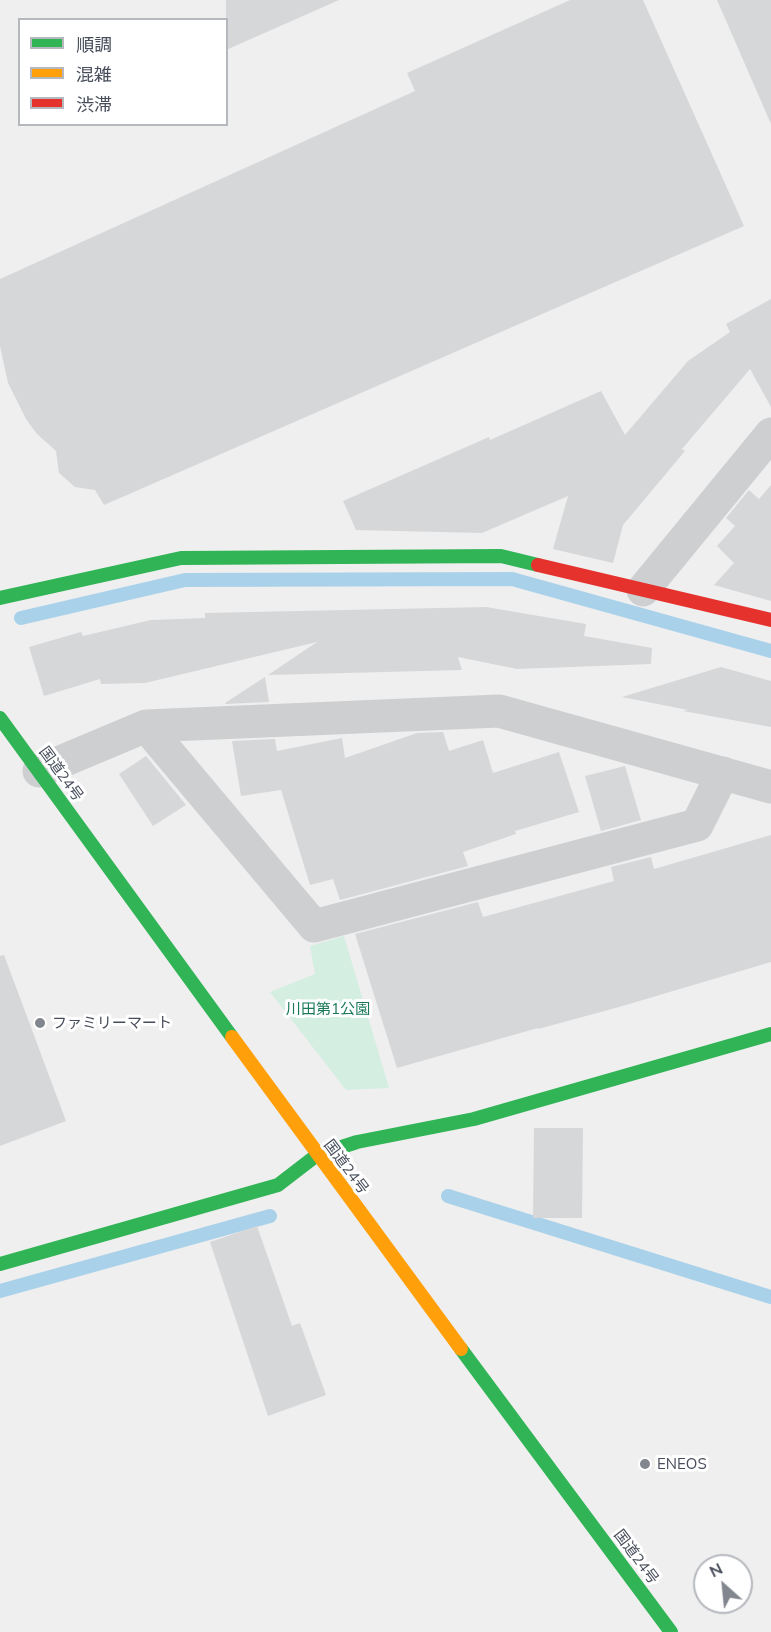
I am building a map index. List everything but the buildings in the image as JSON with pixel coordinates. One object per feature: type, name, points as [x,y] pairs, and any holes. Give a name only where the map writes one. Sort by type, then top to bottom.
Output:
[{"type":"main road","points":[[0,598],[181,558],[501,556],[771,620]]},
{"type":"main road","name":"国道24号","points":[[0,718],[317,1155],[671,1632]]},
{"type":"main road","points":[[0,1264],[278,1185],[317,1155],[357,1142],[474,1119],[771,1034]]},
{"type":"street","points":[[643,590],[771,434]]},
{"type":"street","points":[[39,771],[146,726],[499,711],[771,787]]},
{"type":"street","points":[[146,726],[314,926],[697,825],[723,773]]},
{"type":"green space","name":"川田第1公園","points":[[344,936],[389,1088],[346,1090],[270,992],[315,974],[310,946]]},
{"type":"waterway","points":[[21,618],[185,580],[512,579],[771,651]]},
{"type":"waterway","points":[[448,1196],[771,1297]]},
{"type":"waterway","points":[[0,1291],[270,1216]]},
{"type":"traffic: fast","points":[[0,598],[181,558],[501,556],[538,565]]},
{"type":"traffic: fast","points":[[0,718],[232,1037]]},
{"type":"traffic: fast","points":[[0,1264],[278,1185],[317,1155],[357,1142],[474,1119],[771,1034]]},
{"type":"traffic: fast","points":[[461,1349],[671,1632]]},
{"type":"traffic: slow","points":[[232,1037],[461,1349]]},
{"type":"traffic: jam","points":[[538,565],[771,620]]},
{"type":"place","name":"ファミリーマート","points":[[40,1023]]},
{"type":"place","name":"ENEOS","points":[[645,1464]]}]
